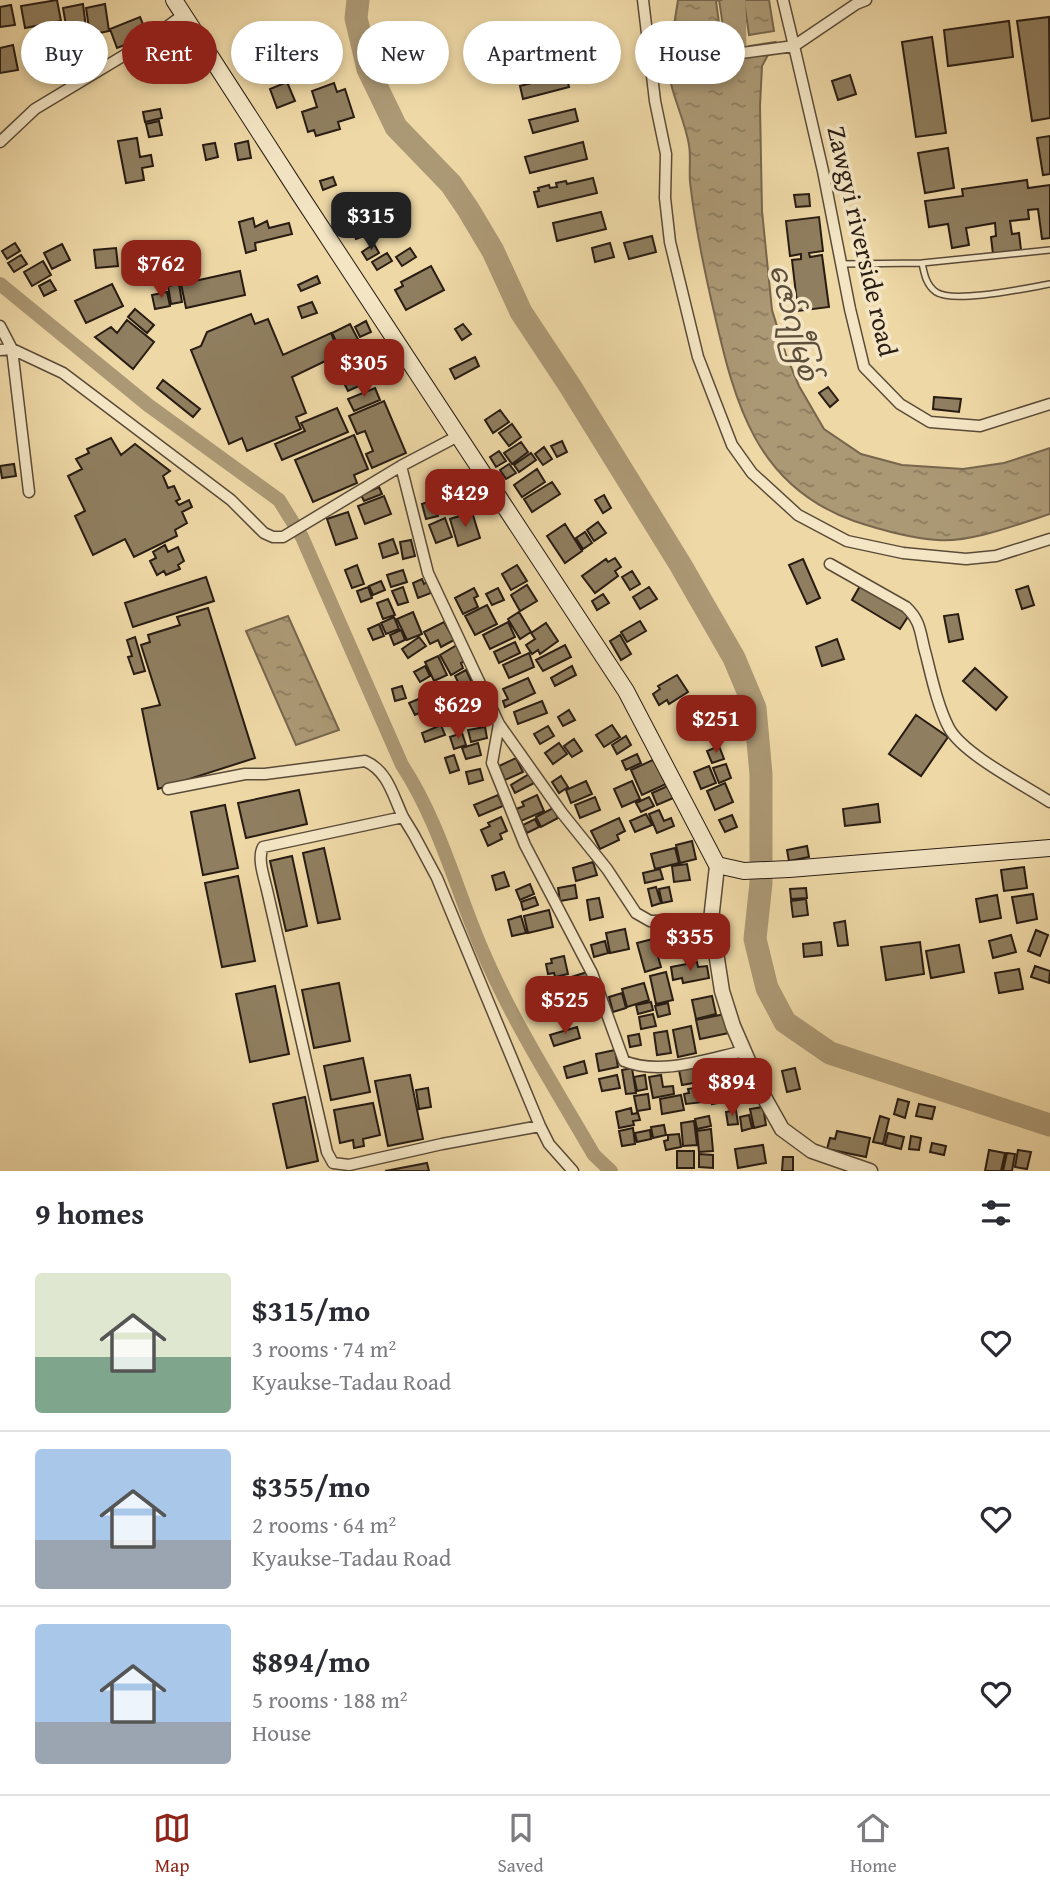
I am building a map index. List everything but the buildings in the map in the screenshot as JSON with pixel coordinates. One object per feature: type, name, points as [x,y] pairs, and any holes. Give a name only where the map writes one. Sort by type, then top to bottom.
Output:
[{"type":"main road","points":[[174,0],[626,691],[717,866],[744,871],[789,869],[1050,848]]},
{"type":"street","points":[[643,0],[646,21]]},
{"type":"street","name":"Zawgyi riverside road","points":[[783,0],[824,171],[850,309],[864,367],[900,404],[930,422],[979,426],[1050,404]]},
{"type":"street","points":[[745,52],[794,47],[856,4],[866,0]]},
{"type":"street","points":[[0,142],[35,109],[149,41],[183,15]]},
{"type":"street","points":[[653,84],[666,154],[665,198],[670,242],[698,357],[732,445],[752,473],[798,515],[847,541],[903,553],[966,559],[996,556],[1050,539]]},
{"type":"street","points":[[0,326],[12,349],[29,492]]},
{"type":"street","points":[[0,350],[12,349],[62,373],[231,500],[264,533],[273,537],[283,537],[401,466],[458,436]]},
{"type":"street","points":[[401,466],[428,573],[499,724],[562,813],[607,869],[636,914],[650,921],[710,920]]},
{"type":"street","points":[[830,564],[906,607],[915,615],[922,630],[925,653],[939,699],[959,741],[1050,802]]},
{"type":"street","points":[[499,724],[492,763],[525,845],[592,973],[624,1061],[637,1066],[678,1065],[744,1051]]},
{"type":"street","points":[[168,789],[245,774],[265,774],[365,761],[377,768],[385,777],[402,817],[437,878],[540,1126],[549,1144],[573,1171]]},
{"type":"street","points":[[402,817],[286,840],[263,847],[260,851],[330,1158],[338,1165],[349,1165],[442,1143],[540,1126]]},
{"type":"street","points":[[717,866],[710,920],[722,991],[733,1026],[764,1097],[782,1129],[813,1151],[870,1171]]},
{"type":"lane","points":[[842,264],[922,263],[1050,250]]},
{"type":"lane","points":[[922,263],[925,278],[936,292],[956,298],[1050,284]]},
{"type":"water","points":[[678,0],[719,0],[716,1],[719,21],[675,21]]},
{"type":"water","points":[[719,0],[741,0],[743,21],[722,21]]},
{"type":"water","points":[[744,0],[769,0],[774,31],[749,35]]},
{"type":"water","points":[[775,42],[762,66],[760,106],[762,211],[772,310],[799,386],[824,429],[861,454],[902,465],[963,469],[1004,463],[1050,448],[1050,514],[964,539],[937,540],[895,533],[854,521],[821,506],[794,487],[772,464],[755,438],[731,379],[722,346],[694,215],[689,145],[671,84],[745,84],[745,46],[746,55],[750,54],[749,46]]},
{"type":"water","points":[[288,616],[339,730],[296,745],[246,631]]},
{"type":"waterway","points":[[358,0],[356,18],[368,69],[396,127],[451,184],[468,209],[493,251],[521,312],[680,564],[734,658],[755,708],[761,774],[761,883],[755,939],[767,988],[785,1022],[830,1053],[1050,1125]]},
{"type":"waterway","name":"ဇော်ဂျီမြစ်","points":[[734,0],[734,21]]},
{"type":"waterway","points":[[0,284],[148,405],[279,500],[302,537],[402,765],[426,808],[480,945],[505,999],[594,1155],[611,1171]]}]
